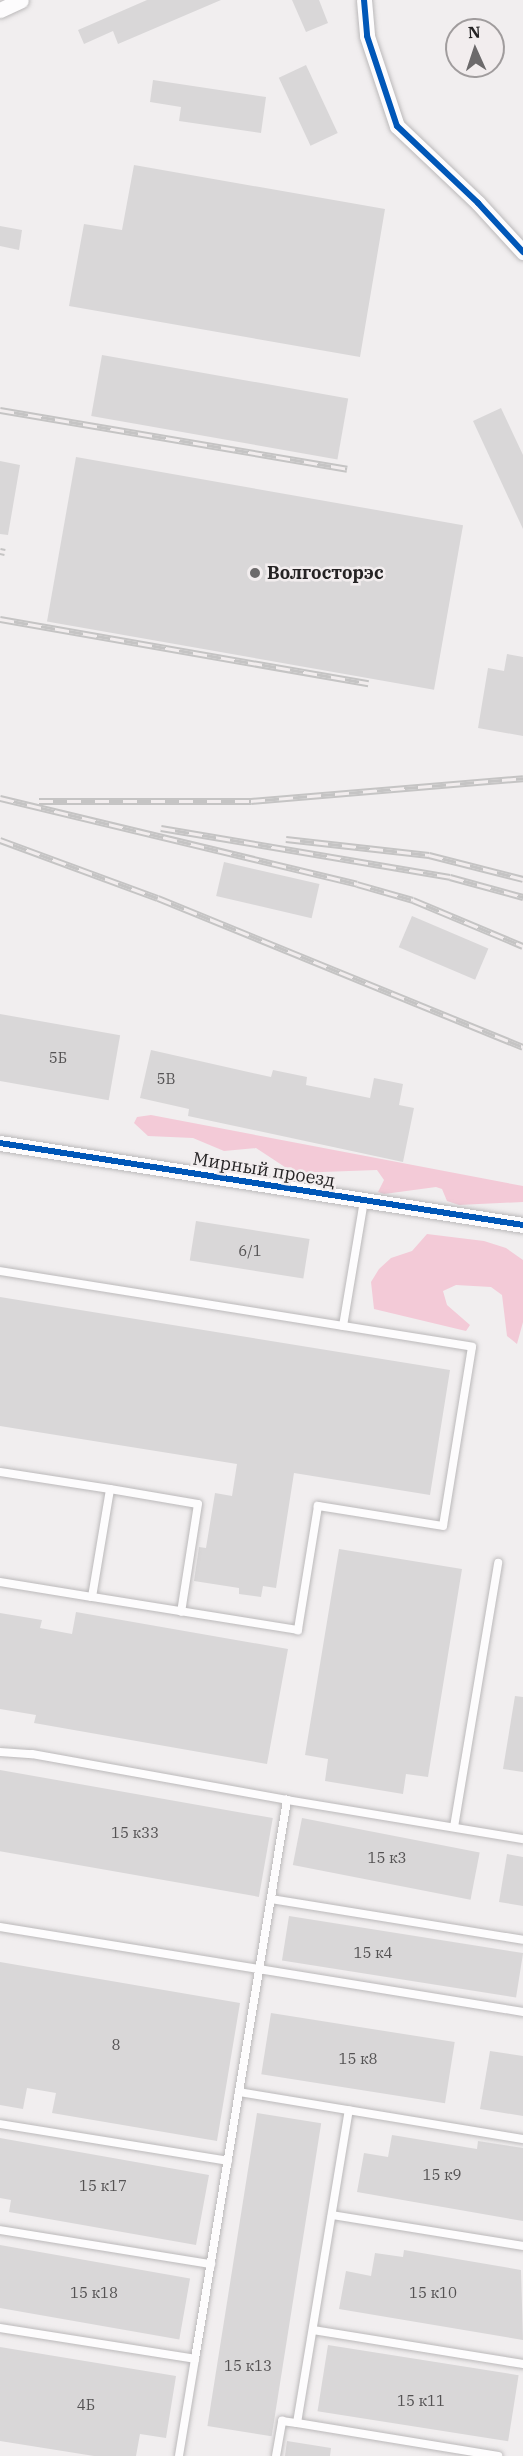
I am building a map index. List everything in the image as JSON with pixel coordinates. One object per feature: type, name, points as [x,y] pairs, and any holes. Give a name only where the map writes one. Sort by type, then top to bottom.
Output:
[{"type":"street","points":[[0,10],[21,0]]},
{"type":"street","points":[[364,0],[367,36],[397,126],[478,203],[523,252]]},
{"type":"street","name":"Мирный проезд","points":[[0,1143],[523,1225]]},
{"type":"lane","points":[[343,1326],[364,1201]]},
{"type":"lane","points":[[0,1270],[472,1347],[443,1526],[318,1506],[298,1630],[0,1582]]},
{"type":"lane","points":[[0,1472],[198,1504],[181,1611]]},
{"type":"lane","points":[[92,1597],[110,1490]]},
{"type":"lane","points":[[454,1827],[498,1563]]},
{"type":"lane","points":[[0,1752],[32,1754],[287,1800],[523,1839]]},
{"type":"lane","points":[[180,2456],[287,1800]]},
{"type":"lane","points":[[271,1899],[523,1940]]},
{"type":"lane","points":[[0,1927],[523,2012]]},
{"type":"lane","points":[[239,2092],[523,2139]]},
{"type":"lane","points":[[297,2423],[349,2110]]},
{"type":"lane","points":[[0,2124],[228,2161]]},
{"type":"lane","points":[[332,2215],[523,2246]]},
{"type":"lane","points":[[0,2230],[211,2265]]},
{"type":"lane","points":[[0,2328],[195,2359]]},
{"type":"lane","points":[[313,2330],[523,2364]]},
{"type":"lane","points":[[276,2456],[282,2421],[498,2456]]},
{"type":"shaded area","points":[[151,1115],[523,1186],[523,1202],[459,1205],[447,1201],[442,1189],[436,1187],[384,1194],[378,1192],[384,1180],[377,1170],[294,1173],[256,1148],[224,1151],[193,1138],[148,1136],[134,1123],[137,1117]]},
{"type":"shaded area","points":[[427,1234],[484,1241],[506,1248],[523,1260],[523,1322],[517,1344],[507,1336],[502,1295],[491,1287],[456,1285],[443,1291],[447,1305],[470,1325],[466,1331],[374,1309],[371,1282],[379,1269],[391,1258],[412,1251]]},
{"type":"building","points":[[147,0],[221,0],[118,44],[113,31],[84,44],[78,30]]},
{"type":"building","points":[[292,0],[319,0],[328,23],[306,32]]},
{"type":"building","points":[[306,65],[338,133],[311,146],[279,78]]},
{"type":"building","points":[[153,80],[266,97],[261,133],[179,121],[181,107],[150,102]]},
{"type":"building","points":[[134,165],[385,209],[360,357],[69,306],[84,224],[122,230]]},
{"type":"building","points":[[0,226],[22,230],[19,250],[0,246]]},
{"type":"building","points":[[102,355],[348,398],[337,459],[91,416]]},
{"type":"building","points":[[501,408],[523,455],[523,529],[473,421]]},
{"type":"building","name":"Волгосторэс","points":[[76,457],[463,525],[434,690],[47,621]]},
{"type":"building","points":[[0,461],[20,465],[8,535],[0,534]]},
{"type":"building","points":[[507,654],[523,657],[523,736],[478,728],[488,668],[504,671]]},
{"type":"building","points":[[224,862],[319,884],[312,918],[216,896]]},
{"type":"building","points":[[412,916],[488,948],[475,980],[399,947]]},
{"type":"building","points":[[0,1014],[120,1035],[109,1100],[0,1081]]},
{"type":"building","points":[[151,1050],[271,1077],[273,1070],[307,1077],[306,1085],[370,1098],[374,1078],[403,1084],[399,1105],[414,1108],[403,1162],[188,1116],[189,1109],[140,1098]]},
{"type":"building","points":[[196,1221],[310,1239],[303,1278],[190,1261]]},
{"type":"building","points":[[0,1297],[450,1370],[430,1495],[294,1473],[276,1588],[263,1586],[261,1597],[239,1594],[239,1588],[194,1581],[199,1547],[206,1548],[215,1493],[232,1496],[237,1464],[0,1426]]},
{"type":"building","points":[[339,1549],[462,1569],[428,1777],[406,1774],[403,1794],[325,1781],[328,1759],[305,1755]]},
{"type":"building","points":[[76,1612],[288,1649],[267,1764],[34,1723],[36,1715],[0,1709],[0,1613],[42,1620],[40,1628],[72,1634]]},
{"type":"building","points":[[515,1696],[523,1697],[523,1772],[503,1769]]},
{"type":"building","points":[[0,1770],[273,1818],[259,1897],[0,1851]]},
{"type":"building","points":[[302,1818],[480,1853],[471,1900],[293,1865]]},
{"type":"building","points":[[507,1854],[523,1857],[523,1906],[499,1902]]},
{"type":"building","points":[[289,1916],[523,1953],[516,1998],[282,1960]]},
{"type":"building","points":[[0,1962],[240,2003],[217,2141],[52,2113],[56,2093],[27,2088],[23,2109],[0,2105]]},
{"type":"building","points":[[271,2013],[455,2042],[445,2103],[261,2074]]},
{"type":"building","points":[[490,2051],[523,2056],[523,2116],[480,2109]]},
{"type":"building","points":[[257,2113],[321,2123],[272,2436],[207,2426]]},
{"type":"building","points":[[392,2135],[477,2149],[478,2141],[523,2148],[523,2221],[357,2192],[364,2153],[388,2157]]},
{"type":"building","points":[[0,2138],[209,2175],[196,2245],[9,2212],[11,2200],[0,2198]]},
{"type":"building","points":[[0,2245],[190,2279],[179,2340],[0,2308]]},
{"type":"building","points":[[404,2250],[521,2270],[523,2340],[339,2309],[346,2271],[371,2276],[375,2253],[403,2257]]},
{"type":"building","points":[[328,2345],[519,2375],[508,2441],[318,2411]]},
{"type":"building","points":[[0,2347],[176,2376],[166,2438],[140,2434],[136,2456],[94,2456],[0,2441]]},
{"type":"building","points":[[287,2441],[331,2448],[330,2456],[285,2456]]},
{"type":"railway","points":[[0,410],[347,469]]},
{"type":"railway","points":[[0,551],[5,552]]},
{"type":"railway","points":[[0,619],[368,683]]},
{"type":"railway","points":[[39,801],[251,801],[523,778]]},
{"type":"railway","points":[[0,798],[357,884],[413,900],[523,946]]},
{"type":"railway","points":[[161,828],[450,877],[523,897]]},
{"type":"railway","points":[[286,839],[429,855],[523,879]]},
{"type":"railway","points":[[0,840],[158,898],[523,1047]]},
{"type":"cycle path","points":[[364,0],[367,36],[397,126],[478,203],[523,252]]},
{"type":"cycle path","points":[[0,1143],[523,1225]]},
{"type":"place","name":"Волгосторэс","points":[[255,573]]}]
